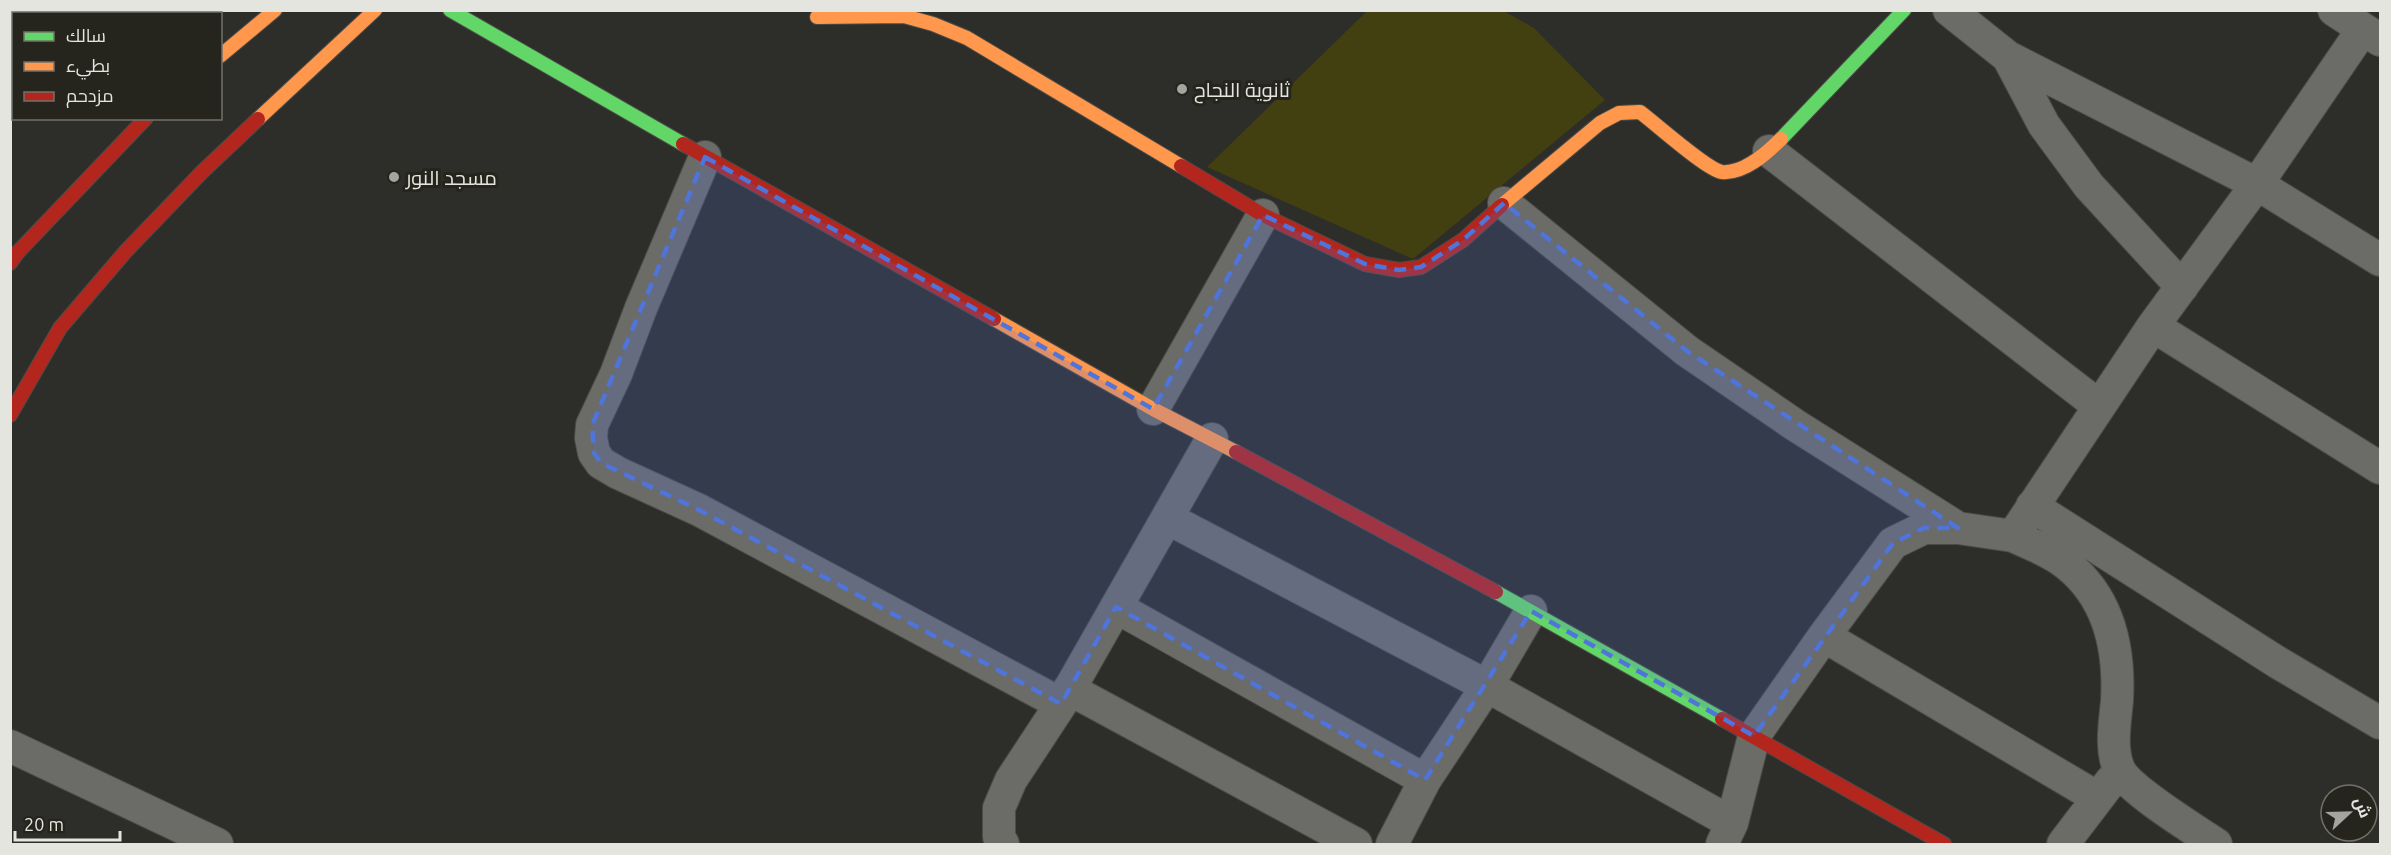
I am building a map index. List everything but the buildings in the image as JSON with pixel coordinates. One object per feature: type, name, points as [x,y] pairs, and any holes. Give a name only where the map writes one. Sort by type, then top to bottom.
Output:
[{"type":"main road","points":[[222,54],[275,10]]},
{"type":"main road","points":[[10,415],[60,328],[126,251],[202,172],[375,10]]},
{"type":"main road","points":[[450,10],[705,157],[1153,409],[1531,611],[1944,844]]},
{"type":"main road","points":[[817,17],[904,16],[933,24],[967,38],[1263,215],[1365,264],[1399,270],[1421,267],[1463,240],[1600,123],[1619,113],[1640,112],[1704,162],[1721,172],[1742,169],[1768,151],[1904,10]]},
{"type":"main road","points":[[10,263],[144,120]]},
{"type":"street","points":[[1949,10],[2008,57],[2257,184],[2380,260]]},
{"type":"street","points":[[2013,536],[2153,326],[2257,184],[2372,34],[2334,10]]},
{"type":"street","points":[[2008,57],[2044,125],[2089,186],[2182,287]]},
{"type":"street","points":[[1768,151],[2099,406]]},
{"type":"street","points":[[705,157],[641,308],[616,374],[592,425],[591,438],[594,453],[601,463],[699,510],[1356,844]]},
{"type":"street","points":[[1504,203],[1687,351],[1795,425],[1958,528]]},
{"type":"street","points":[[1153,409],[1263,215]]},
{"type":"street","points":[[2153,326],[2380,468]]},
{"type":"street","points":[[1003,844],[999,837],[999,808],[1011,780],[1065,696],[1212,439]]},
{"type":"street","points":[[2032,506],[2277,662],[2380,723]]},
{"type":"street","points":[[1167,518],[1487,686],[1727,834],[1754,736],[1893,543],[1924,528],[1958,528],[2013,536],[2061,559],[2088,583],[2110,624],[2118,677],[2114,742],[2119,770],[2139,791],[2216,844]]},
{"type":"street","points":[[1116,607],[1425,780]]},
{"type":"street","points":[[1392,844],[1425,780],[1487,686],[1531,611]]},
{"type":"street","points":[[1824,636],[2098,798]]},
{"type":"street","points":[[10,746],[216,844]]},
{"type":"street","points":[[2063,844],[2119,770]]},
{"type":"highlighted area","points":[[705,157],[1153,409],[1263,215],[1365,264],[1399,270],[1421,267],[1463,240],[1504,203],[1687,351],[1958,528],[1924,528],[1893,543],[1754,736],[1531,611],[1425,780],[1116,607],[1061,704],[699,510],[601,463],[594,453],[592,425]]},
{"type":"shaded area","points":[[11,10],[51,11],[12,12],[11,87]]},
{"type":"shaded area","points":[[1367,11],[1504,11],[1534,28],[1605,100],[1413,259],[1207,167]]},
{"type":"traffic: fast","points":[[450,10],[683,144]]},
{"type":"traffic: fast","points":[[1781,139],[1904,10]]},
{"type":"traffic: fast","points":[[1496,592],[1722,719]]},
{"type":"traffic: slow","points":[[222,54],[275,10]]},
{"type":"traffic: slow","points":[[258,119],[375,10]]},
{"type":"traffic: slow","points":[[817,17],[904,16],[933,24],[967,38],[1181,166]]},
{"type":"traffic: slow","points":[[1502,205],[1600,123],[1619,113],[1640,112],[1693,155],[1722,172],[1739,170],[1747,166],[1781,139]]},
{"type":"traffic: slow","points":[[994,319],[1153,409],[1236,452]]},
{"type":"traffic: jam","points":[[10,415],[60,328],[126,251],[202,172],[258,119]]},
{"type":"traffic: jam","points":[[10,263],[144,120]]},
{"type":"traffic: jam","points":[[683,144],[994,319]]},
{"type":"traffic: jam","points":[[1181,166],[1263,215],[1365,264],[1399,270],[1421,267],[1463,240],[1502,205]]},
{"type":"traffic: jam","points":[[1236,452],[1496,592]]},
{"type":"traffic: jam","points":[[1722,719],[1944,844]]},
{"type":"place","name":"ثانوية النجاح","points":[[1182,89]]},
{"type":"place","name":"مسجد النور","points":[[394,177]]}]
